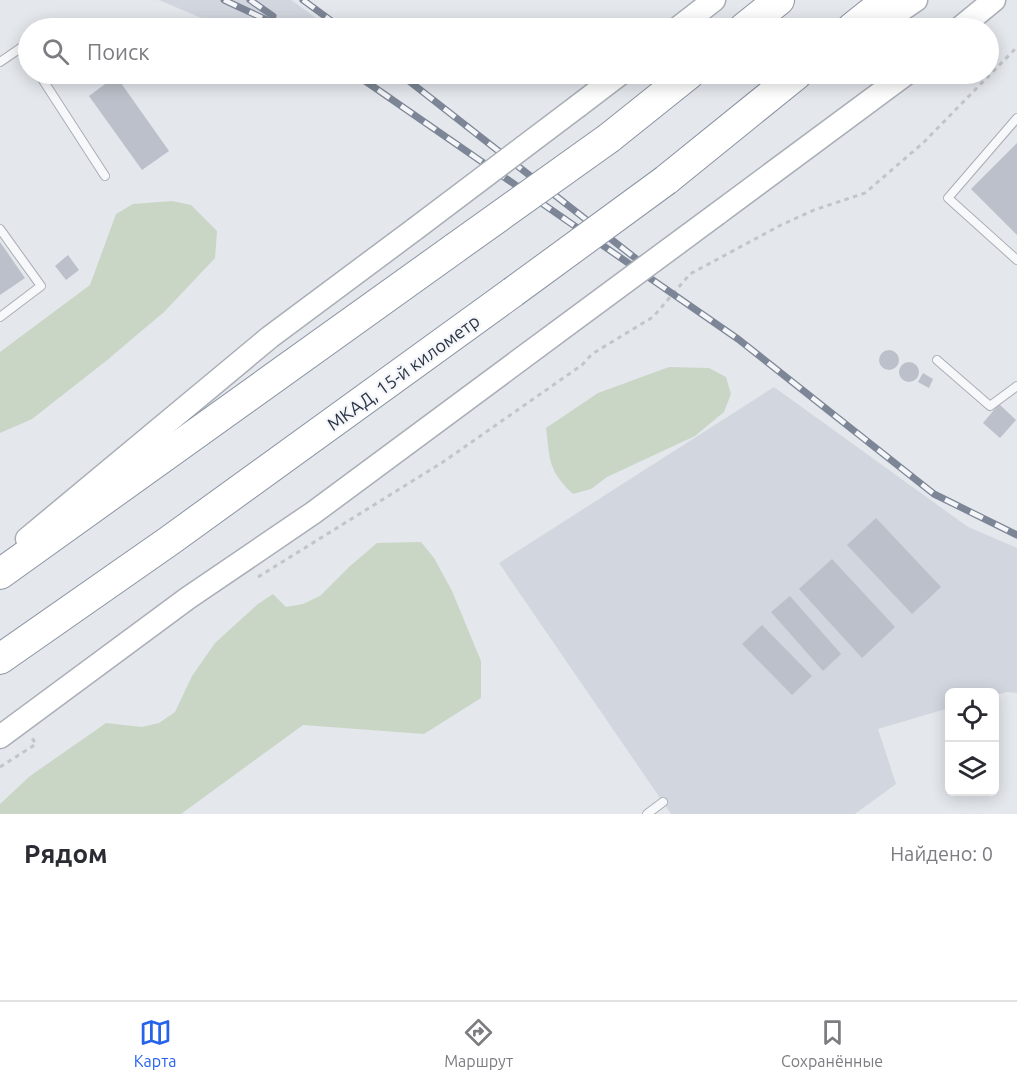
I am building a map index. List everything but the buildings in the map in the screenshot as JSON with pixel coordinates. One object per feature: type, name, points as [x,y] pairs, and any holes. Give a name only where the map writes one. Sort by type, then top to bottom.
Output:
[{"type":"highway","points":[[756,18],[779,0]]},
{"type":"highway","points":[[864,18],[886,0]]},
{"type":"highway","points":[[0,574],[609,138],[676,84]]},
{"type":"highway","name":"МКАД, 15-й километр","points":[[0,659],[169,541],[666,180],[785,84]]},
{"type":"main road","points":[[691,18],[714,0]]},
{"type":"main road","points":[[890,18],[916,0]]},
{"type":"main road","points":[[972,18],[994,0]]},
{"type":"main road","points":[[0,562],[270,337],[607,84]]},
{"type":"main road","points":[[712,143],[797,84]]},
{"type":"main road","points":[[0,737],[188,598],[312,513],[892,84]]},
{"type":"lane","points":[[0,62],[18,50]]},
{"type":"lane","points":[[45,84],[105,176]]},
{"type":"lane","points":[[1017,118],[948,198],[1017,260]]},
{"type":"lane","points":[[0,229],[42,286],[0,317]]},
{"type":"lane","points":[[936,360],[990,406],[1017,386]]},
{"type":"lane","points":[[647,814],[663,802]]},
{"type":"path","points":[[999,65],[1017,47]]},
{"type":"path","points":[[253,580],[443,462],[582,365],[592,354],[653,317],[690,274],[781,225],[814,210],[865,193],[923,143],[981,84]]},
{"type":"path","points":[[0,767],[36,744],[32,737]]},
{"type":"shaded area","points":[[159,0],[291,0],[316,18],[201,18]]},
{"type":"shaded area","points":[[774,387],[968,527],[1017,548],[1017,693],[999,694],[999,688],[945,688],[945,709],[878,729],[896,784],[855,814],[671,814],[499,563]]},
{"type":"green space","points":[[172,201],[191,205],[217,231],[215,258],[164,312],[106,361],[32,419],[0,433],[0,352],[90,285],[116,214],[133,204]]},
{"type":"green space","points":[[669,367],[709,368],[726,377],[731,394],[724,412],[695,436],[607,477],[591,489],[573,494],[559,478],[552,464],[546,428],[598,393]]},
{"type":"green space","points":[[421,542],[434,558],[452,591],[481,661],[481,698],[424,734],[303,725],[181,814],[0,814],[0,804],[30,776],[106,723],[142,727],[159,723],[175,712],[192,676],[215,643],[258,604],[273,594],[286,607],[303,604],[320,596],[377,543]]},
{"type":"railway","points":[[224,0],[263,18]]},
{"type":"railway","points":[[250,0],[273,16]]},
{"type":"railway","points":[[303,0],[327,18]]},
{"type":"railway","points":[[369,84],[738,339],[934,494],[1017,535]]},
{"type":"railway","points":[[413,84],[639,261]]}]
